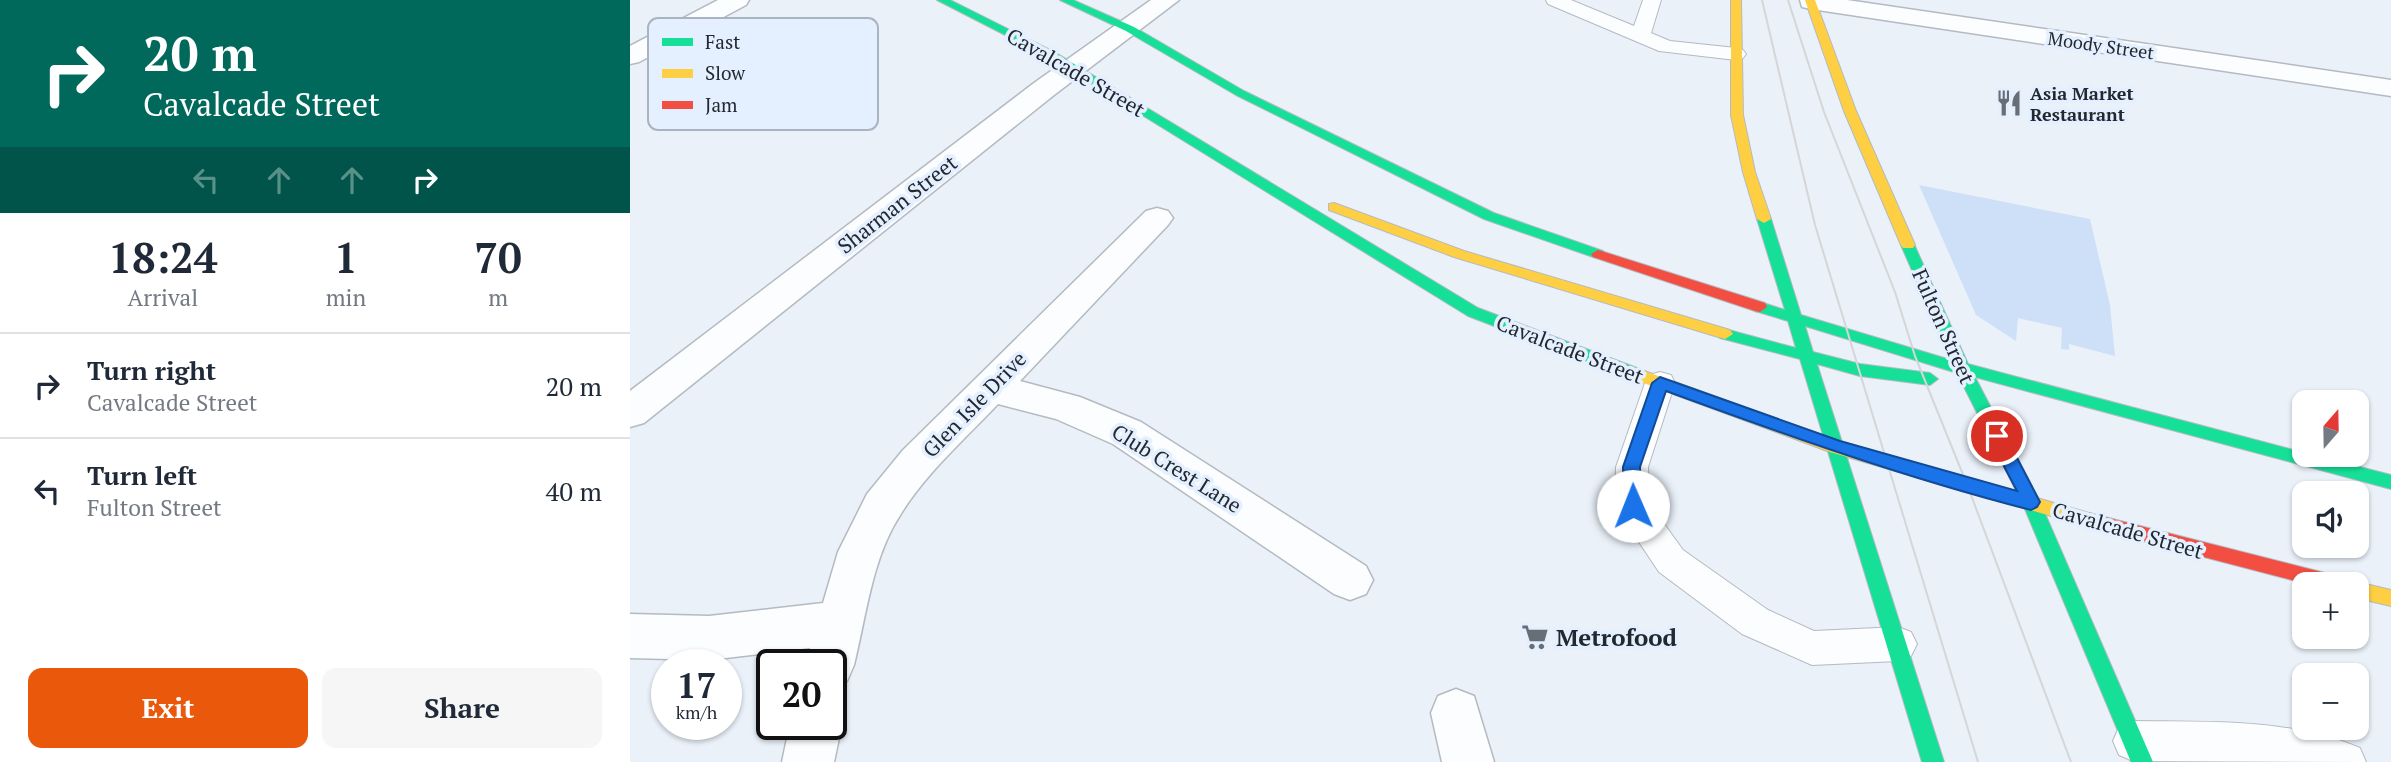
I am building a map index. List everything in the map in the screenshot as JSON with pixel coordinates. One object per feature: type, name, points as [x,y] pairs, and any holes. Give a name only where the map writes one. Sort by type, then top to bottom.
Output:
[{"type":"main road","name":"Cavalcade Street","points":[[942,0],[1074,68],[1473,312],[1836,447],[2130,532],[2292,573]]},
{"type":"main road","points":[[1065,0],[1130,29],[1240,93],[1489,216],[1796,320],[1963,370],[2391,482]]},
{"type":"main road","points":[[1736,0],[1737,115],[1749,172],[1933,762]]},
{"type":"main road","name":"Fulton Street","points":[[1811,1],[1850,111],[1963,370],[2031,502],[2138,752]]},
{"type":"main road","points":[[1250,175],[1459,254],[1808,358],[1925,380],[1963,370]]},
{"type":"main road","points":[[2369,593],[2391,598]]},
{"type":"street","points":[[703,18],[737,0]]},
{"type":"street","name":"Sharman Street","points":[[630,412],[1074,68],[1167,0]]},
{"type":"street","name":"Moody Street","points":[[1811,1],[2391,88]]},
{"type":"street","points":[[630,56],[648,47]]},
{"type":"street","name":"Glen Isle Drive","points":[[835,644],[860,552],[882,506],[918,462],[1157,218]]},
{"type":"street","name":"Club Crest Lane","points":[[990,388],[1066,407],[1127,433],[1350,580]]},
{"type":"street","points":[[630,636],[664,640],[718,639],[835,644]]},
{"type":"street","points":[[1456,713],[1468,762]]},
{"type":"street","points":[[808,762],[813,740]]},
{"type":"lane","points":[[1555,0],[1667,47],[1737,54]]},
{"type":"lane","points":[[1640,37],[1652,0]]},
{"type":"lane","points":[[1660,383],[1632,467],[1633,506],[1671,561],[1755,622],[1812,648],[1898,644]]},
{"type":"lane","points":[[2138,752],[2268,743],[2346,762]]},
{"type":"shaded area","points":[[1919,185],[2090,219],[2110,305],[2115,356],[2069,344],[2069,350],[2061,349],[2062,328],[2018,318],[2016,341],[1976,315]]},
{"type":"tram line","points":[[1762,0],[1815,225],[1978,762]]},
{"type":"tram line","points":[[1788,0],[1824,112],[1895,292],[1915,356],[1968,487],[2071,762]]},
{"type":"traffic: fast","points":[[942,0],[1052,55],[1473,312],[1636,374]]},
{"type":"traffic: fast","points":[[1065,0],[1130,29],[1240,93],[1489,216],[1598,254]]},
{"type":"traffic: fast","points":[[1764,219],[1933,762]]},
{"type":"traffic: fast","points":[[1908,245],[1963,370],[2031,502],[2142,762]]},
{"type":"traffic: fast","points":[[1760,307],[1915,356],[2391,482]]},
{"type":"traffic: fast","points":[[1725,334],[1860,370],[1930,379]]},
{"type":"traffic: slow","points":[[1736,0],[1737,115],[1749,172],[1764,219]]},
{"type":"traffic: slow","points":[[1810,0],[1850,111],[1908,245]]},
{"type":"traffic: slow","points":[[1334,207],[1459,254],[1725,334]]},
{"type":"traffic: slow","points":[[1636,374],[1836,447],[2089,520]]},
{"type":"traffic: slow","points":[[2369,593],[2391,598]]},
{"type":"traffic: jam","points":[[1598,254],[1760,307]]},
{"type":"traffic: jam","points":[[2089,520],[2292,572]]},
{"type":"place","name":"Asia Market Restaurant","points":[[2009,103]]},
{"type":"place","name":"Metrofood","points":[[1535,637]]},
{"type":"route","points":[[1633,506],[1632,467],[1660,383],[1836,447],[1968,487],[2031,502],[1997,436]]}]
